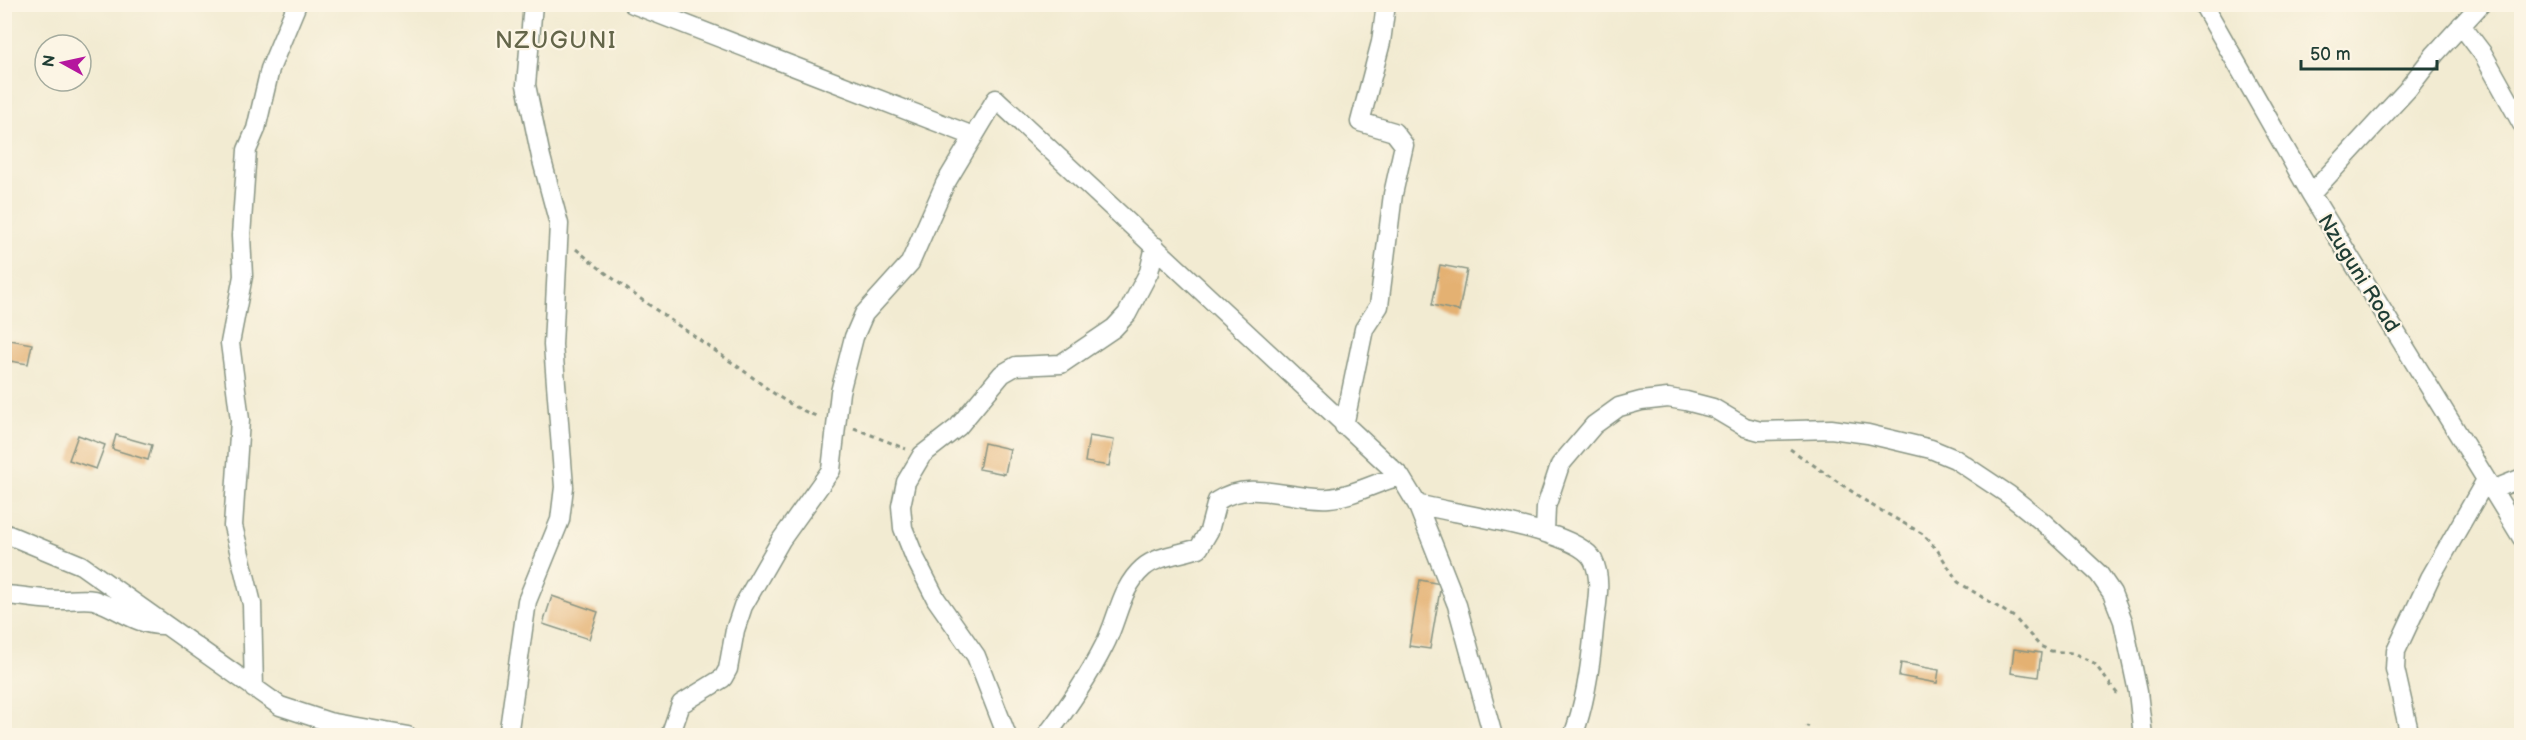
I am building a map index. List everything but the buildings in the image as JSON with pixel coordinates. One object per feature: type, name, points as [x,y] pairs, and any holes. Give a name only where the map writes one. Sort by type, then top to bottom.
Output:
[{"type":"street","points":[[254,689],[252,604],[233,515],[240,420],[230,343],[243,276],[241,236],[247,150],[256,129],[270,69],[297,4]]},
{"type":"street","points":[[507,735],[527,601],[560,520],[564,487],[553,345],[560,235],[558,214],[541,157],[526,85],[533,4]]},
{"type":"street","points":[[633,4],[973,136]]},
{"type":"street","points":[[1344,426],[1364,329],[1379,306],[1393,194],[1404,145],[1394,132],[1360,122],[1381,42],[1386,4]]},
{"type":"street","name":"Nzuguni Road","points":[[2203,4],[2311,194],[2522,538]]},
{"type":"street","points":[[2311,194],[2407,90],[2479,6]]},
{"type":"street","points":[[2461,25],[2483,54],[2522,124]]},
{"type":"street","points":[[669,735],[681,704],[715,684],[728,669],[735,630],[744,606],[781,540],[831,470],[846,364],[864,314],[910,263],[934,204],[996,99],[1400,476],[1417,504],[1457,605],[1493,735]]},
{"type":"street","points":[[1007,735],[976,656],[936,599],[903,528],[901,506],[906,482],[922,455],[958,427],[993,384],[1011,368],[1026,364],[1061,364],[1114,328],[1127,314],[1149,272],[1155,246]]},
{"type":"street","points":[[1545,532],[1546,507],[1560,465],[1594,425],[1619,407],[1641,401],[1668,398],[1686,401],[1713,408],[1745,427],[1760,431],[1831,429],[1868,434],[1931,449],[1955,459],[2009,495],[2052,530],[2098,573],[2112,593],[2122,621],[2138,692],[2143,735]]},
{"type":"street","points":[[1046,735],[1080,690],[1103,650],[1114,628],[1124,591],[1145,566],[1199,548],[1209,531],[1217,501],[1229,493],[1249,491],[1328,498],[1400,476]]},
{"type":"street","points":[[2410,735],[2395,669],[2396,651],[2430,578],[2489,485],[2522,478]]},
{"type":"street","points":[[1417,504],[1545,532],[1580,546],[1592,557],[1598,578],[1588,673],[1573,735]]},
{"type":"street","points":[[4,533],[81,565],[254,689],[295,712],[329,722],[408,735]]},
{"type":"street","points":[[4,595],[95,601],[137,621],[152,625],[166,625]]},
{"type":"path","points":[[560,235],[608,276],[685,333],[737,366],[782,401],[922,455]]},
{"type":"path","points":[[1786,447],[1812,462],[1873,506],[1923,534],[1938,551],[1958,582],[2014,617],[2040,646],[2051,651],[2073,653],[2094,663],[2112,683],[2121,701]]},
{"type":"path","points":[[1804,735],[1808,725]]},
{"type":"district","name":"NZUGUNI","points":[[556,40]]}]
